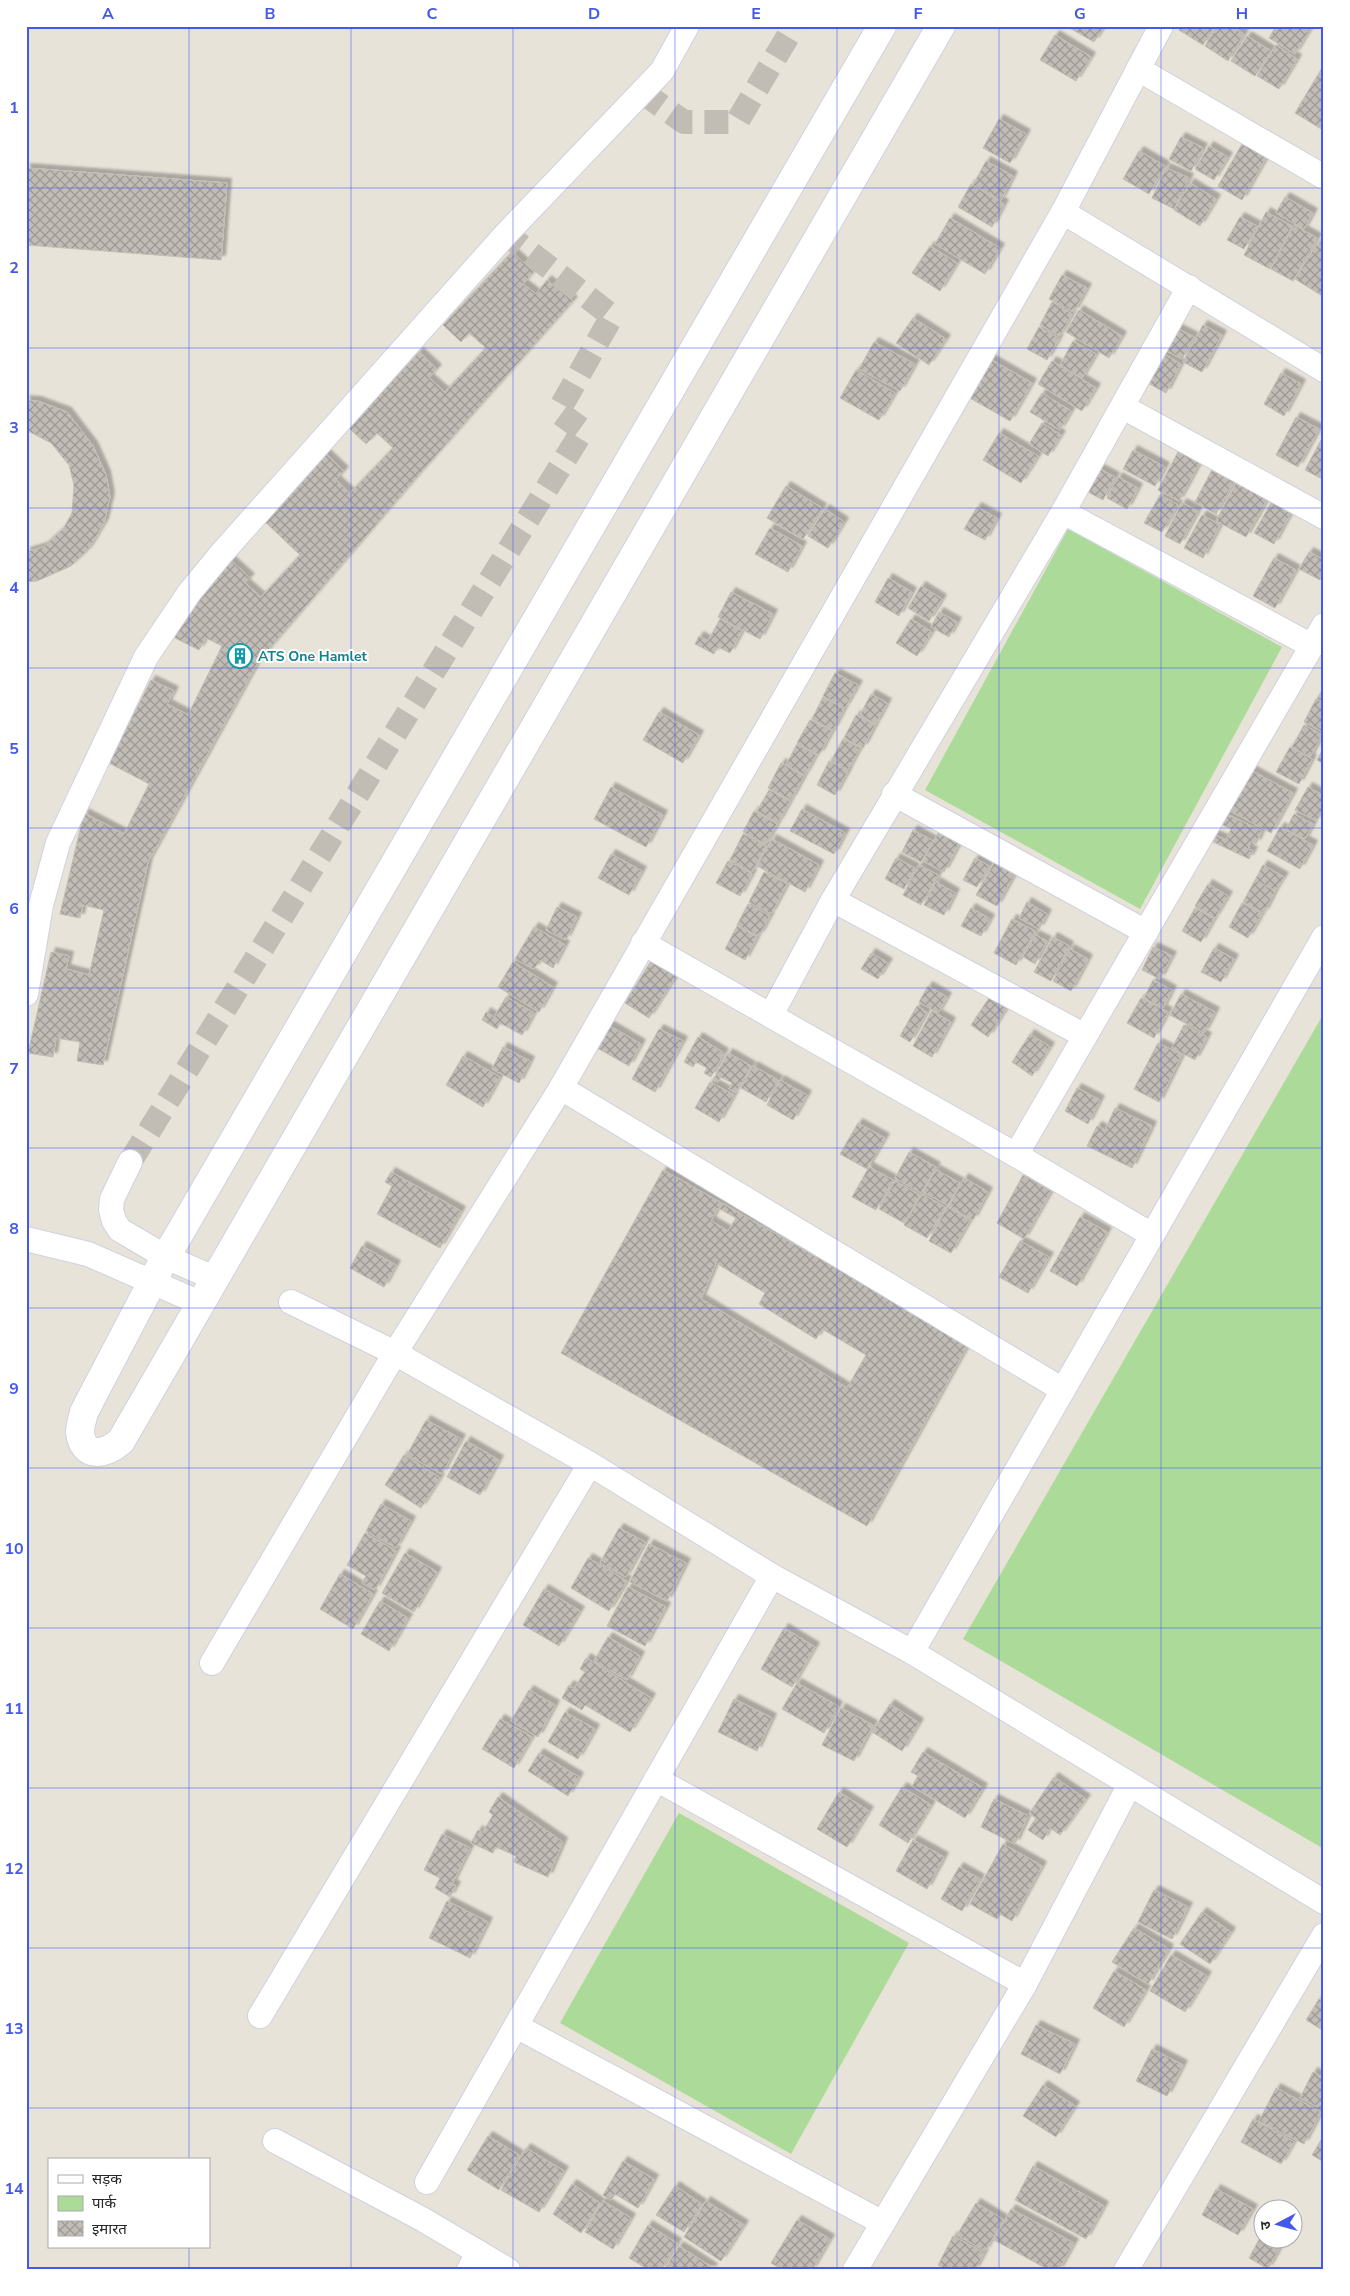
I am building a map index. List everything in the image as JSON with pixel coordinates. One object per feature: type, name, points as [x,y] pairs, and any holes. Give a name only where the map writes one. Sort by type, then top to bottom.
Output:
[{"type":"street","points":[[26,994],[40,905],[58,843],[146,657],[189,593],[221,554],[506,234],[662,71],[687,26]]},
{"type":"street","points":[[882,26],[166,1257],[84,1412],[80,1430],[83,1442],[90,1450],[100,1453],[111,1450],[121,1441],[941,26]]},
{"type":"street","points":[[212,1663],[395,1353],[561,1088],[1063,212],[1162,26]]},
{"type":"street","points":[[1138,69],[1324,177]]},
{"type":"street","points":[[1063,212],[1324,370]]},
{"type":"street","points":[[771,1015],[833,900],[894,794],[1063,512],[1189,287]]},
{"type":"street","points":[[1123,407],[1324,516]]},
{"type":"street","points":[[1063,512],[1312,646]]},
{"type":"street","points":[[1016,1155],[1324,626]]},
{"type":"street","points":[[894,794],[1146,932]]},
{"type":"street","points":[[833,900],[1085,1036]]},
{"type":"street","points":[[912,1652],[1324,937]]},
{"type":"street","points":[[643,943],[1016,1155],[1152,1235]]},
{"type":"street","points":[[561,1088],[1063,1390]]},
{"type":"street","points":[[130,1162],[112,1199],[111,1210],[114,1221],[120,1230],[166,1257],[214,1278]]},
{"type":"street","points":[[26,1239],[88,1254],[200,1303]]},
{"type":"street","points":[[291,1302],[395,1353],[590,1464],[772,1576],[912,1652],[1129,1786],[1324,1902]]},
{"type":"street","points":[[260,2016],[590,1464]]},
{"type":"street","points":[[427,2182],[772,1576]]},
{"type":"street","points":[[656,1779],[1025,1984]]},
{"type":"street","points":[[855,2270],[1025,1984],[1129,1786]]},
{"type":"street","points":[[1126,2270],[1324,1935]]},
{"type":"street","points":[[516,2026],[884,2223]]},
{"type":"street","points":[[275,2141],[422,2219],[474,2261],[508,2270]]},
{"type":"green space","points":[[1068,529],[1282,647],[1140,909],[925,790]]},
{"type":"green space","points":[[1324,1013],[1324,1849],[963,1639]]},
{"type":"green space","points":[[679,1813],[909,1943],[791,2154],[560,2023]]},
{"type":"building","points":[[1066,26],[1104,26],[1094,42]]},
{"type":"building","points":[[1181,26],[1215,26],[1203,45],[1179,30]]},
{"type":"building","points":[[1217,26],[1231,26],[1244,34],[1228,61],[1205,46]]},
{"type":"building","points":[[1276,26],[1312,26],[1295,54],[1269,38]]},
{"type":"building","points":[[1055,35],[1091,57],[1076,81],[1040,60]]},
{"type":"building","points":[[1247,36],[1271,51],[1255,76],[1231,61]]},
{"type":"building","points":[[1276,45],[1297,59],[1279,89],[1257,76]]},
{"type":"building","points":[[1322,68],[1324,69],[1323,130],[1295,113]]},
{"type":"building","points":[[999,119],[1026,134],[1010,163],[983,148]]},
{"type":"building","points":[[1181,137],[1203,148],[1191,171],[1169,159]]},
{"type":"building","points":[[1246,137],[1270,151],[1242,200],[1218,186]]},
{"type":"building","points":[[1209,146],[1228,157],[1214,180],[1195,169]]},
{"type":"building","points":[[1139,151],[1165,166],[1149,194],[1123,179]]},
{"type":"building","points":[[986,161],[1013,176],[1001,200],[973,185]]},
{"type":"building","points":[[26,168],[227,183],[221,260],[26,245]]},
{"type":"building","points":[[1166,168],[1189,178],[1174,209],[1152,198]]},
{"type":"building","points":[[1190,183],[1216,199],[1200,226],[1174,210]]},
{"type":"building","points":[[971,184],[1004,204],[992,227],[958,207]]},
{"type":"building","points":[[1285,197],[1313,213],[1304,229],[1276,213]]},
{"type":"building","points":[[1266,212],[1292,226],[1270,269],[1244,255]]},
{"type":"building","points":[[1240,217],[1257,226],[1244,249],[1227,240]]},
{"type":"building","points":[[950,218],[1000,248],[985,274],[935,244]]},
{"type":"building","points":[[1294,225],[1317,238],[1293,281],[1271,269]]},
{"type":"building","points":[[1317,244],[1324,248],[1324,297],[1295,279]]},
{"type":"building","points":[[930,246],[957,263],[940,291],[912,273]]},
{"type":"building","name":"ATS One Hamlet","points":[[512,252],[534,272],[523,284],[536,294],[547,280],[573,301],[416,478],[258,662],[148,862],[103,1065],[77,1061],[80,1042],[56,1038],[53,1057],[28,1053],[51,952],[69,956],[66,969],[89,975],[104,910],[83,905],[80,918],[60,914],[84,813],[124,834],[149,784],[109,763],[151,680],[174,691],[167,704],[188,715],[222,646],[206,638],[199,650],[173,637],[228,558],[250,578],[245,583],[261,597],[300,555],[263,520],[325,453],[344,471],[336,480],[350,493],[393,448],[377,433],[366,444],[349,428],[419,352],[437,369],[429,378],[445,392],[486,348],[469,333],[461,342],[443,325]]},
{"type":"building","points":[[1062,275],[1087,288],[1074,312],[1049,299]]},
{"type":"building","points":[[1052,302],[1072,314],[1060,336],[1040,325]]},
{"type":"building","points":[[1079,310],[1122,336],[1109,358],[1066,332]]},
{"type":"building","points":[[913,318],[946,339],[929,365],[896,343]]},
{"type":"building","points":[[1203,325],[1222,335],[1202,372],[1183,362]]},
{"type":"building","points":[[1039,327],[1059,338],[1047,360],[1027,349]]},
{"type":"building","points":[[1176,328],[1194,337],[1182,359],[1165,350]]},
{"type":"building","points":[[1073,341],[1096,354],[1082,378],[1060,365]]},
{"type":"building","points":[[874,342],[915,364],[900,391],[859,369]]},
{"type":"building","points":[[1162,353],[1181,364],[1166,393],[1146,382]]},
{"type":"building","points":[[990,359],[1032,383],[1010,421],[968,397]]},
{"type":"building","points":[[1052,361],[1096,388],[1082,411],[1038,384]]},
{"type":"building","points":[[856,370],[895,393],[879,420],[840,398]]},
{"type":"building","points":[[1281,373],[1301,384],[1284,416],[1264,404]]},
{"type":"building","points":[[1042,393],[1071,411],[1060,430],[1030,412]]},
{"type":"building","points":[[26,400],[37,401],[67,412],[93,446],[106,475],[110,497],[104,523],[88,550],[71,566],[37,581],[26,582],[26,552],[43,547],[63,529],[72,513],[74,485],[69,465],[51,443],[26,430]]},
{"type":"building","points":[[1296,417],[1319,429],[1298,467],[1276,455]]},
{"type":"building","points":[[1042,423],[1061,435],[1048,456],[1029,444]]},
{"type":"building","points":[[999,433],[1038,456],[1021,483],[983,460]]},
{"type":"building","points":[[1321,440],[1324,442],[1324,480],[1305,470]]},
{"type":"building","points":[[1133,450],[1165,467],[1155,486],[1123,469]]},
{"type":"building","points":[[1179,450],[1200,462],[1179,501],[1158,490]]},
{"type":"building","points":[[1214,466],[1236,478],[1216,514],[1195,502]]},
{"type":"building","points":[[1096,467],[1115,477],[1103,500],[1084,490]]},
{"type":"building","points":[[1118,477],[1138,488],[1127,509],[1107,498]]},
{"type":"building","points":[[1238,479],[1269,496],[1246,537],[1216,521]]},
{"type":"building","points":[[786,486],[822,508],[803,539],[767,518]]},
{"type":"building","points":[[1160,495],[1178,505],[1162,532],[1144,523]]},
{"type":"building","points":[[1275,496],[1294,507],[1274,544],[1254,533]]},
{"type":"building","points":[[1182,503],[1198,511],[1180,544],[1165,536]]},
{"type":"building","points":[[977,507],[997,518],[985,540],[964,529]]},
{"type":"building","points":[[825,509],[844,522],[828,548],[808,536]]},
{"type":"building","points":[[1202,515],[1220,525],[1203,558],[1184,548]]},
{"type":"building","points":[[770,528],[802,546],[788,572],[755,554]]},
{"type":"building","points":[[1309,552],[1324,560],[1324,572],[1320,580],[1299,569]]},
{"type":"building","points":[[1274,558],[1296,570],[1275,608],[1253,596]]},
{"type":"building","points":[[888,578],[912,592],[899,616],[875,602]]},
{"type":"building","points":[[921,586],[942,599],[929,621],[908,608]]},
{"type":"building","points":[[731,592],[773,614],[760,639],[718,617]]},
{"type":"building","points":[[939,612],[957,622],[949,637],[931,627]]},
{"type":"building","points":[[720,619],[742,631],[730,653],[718,647],[714,654],[695,644],[699,636],[708,641]]},
{"type":"building","points":[[911,619],[932,632],[917,656],[896,643]]},
{"type":"building","points":[[835,673],[858,685],[845,708],[823,696]]},
{"type":"building","points":[[1324,687],[1324,702],[1317,699]]},
{"type":"building","points":[[871,694],[887,703],[876,724],[860,715]]},
{"type":"building","points":[[823,697],[844,709],[833,730],[812,719]]},
{"type":"building","points":[[1316,699],[1324,703],[1323,732],[1304,722]]},
{"type":"building","points":[[659,712],[699,735],[683,763],[643,740]]},
{"type":"building","points":[[856,715],[875,725],[863,748],[844,738]]},
{"type":"building","points":[[810,720],[832,731],[819,755],[797,743]]},
{"type":"building","points":[[1304,725],[1322,735],[1310,757],[1292,747]]},
{"type":"building","points":[[843,739],[860,748],[848,770],[831,761]]},
{"type":"building","points":[[797,744],[816,755],[805,775],[786,765]]},
{"type":"building","points":[[1290,747],[1312,759],[1299,784],[1276,772]]},
{"type":"building","points":[[1324,747],[1324,764],[1317,760]]},
{"type":"building","points":[[829,761],[848,771],[835,795],[817,785]]},
{"type":"building","points":[[781,763],[804,776],[791,800],[768,788]]},
{"type":"building","points":[[1247,768],[1293,793],[1271,833],[1225,808]]},
{"type":"building","points":[[611,787],[663,815],[646,847],[594,819]]},
{"type":"building","points":[[1308,787],[1324,796],[1324,808],[1317,821],[1295,810]]},
{"type":"building","points":[[769,790],[790,801],[778,823],[757,811]]},
{"type":"building","points":[[802,809],[845,833],[834,854],[790,831]]},
{"type":"building","points":[[754,811],[777,824],[766,844],[743,832]]},
{"type":"building","points":[[1220,811],[1262,831],[1256,844],[1251,841],[1248,849],[1253,851],[1249,859],[1207,839],[1210,833],[1226,840],[1231,829],[1215,821]]},
{"type":"building","points":[[1294,814],[1313,824],[1305,839],[1286,829]]},
{"type":"building","points":[[1280,827],[1313,845],[1300,869],[1267,851]]},
{"type":"building","points":[[913,830],[933,841],[921,862],[902,852]]},
{"type":"building","points":[[939,831],[960,842],[944,872],[923,861]]},
{"type":"building","points":[[743,834],[766,846],[752,872],[730,860]]},
{"type":"building","points":[[772,839],[819,865],[805,892],[757,866]]},
{"type":"building","points":[[611,854],[642,871],[629,895],[598,878]]},
{"type":"building","points":[[896,858],[915,868],[904,889],[885,879]]},
{"type":"building","points":[[975,858],[989,866],[977,887],[963,880]]},
{"type":"building","points":[[728,861],[752,874],[740,896],[716,883]]},
{"type":"building","points":[[995,861],[1015,873],[997,906],[976,895]]},
{"type":"building","points":[[919,865],[938,875],[921,905],[903,895]]},
{"type":"building","points":[[1263,865],[1284,877],[1275,891],[1255,880]]},
{"type":"building","points":[[764,872],[787,884],[771,914],[749,902]]},
{"type":"building","points":[[1255,880],[1275,891],[1264,913],[1243,902]]},
{"type":"building","points":[[936,882],[955,893],[944,915],[924,905]]},
{"type":"building","points":[[1208,884],[1228,896],[1215,918],[1195,906]]},
{"type":"building","points":[[1027,902],[1047,914],[1039,929],[1019,918]]},
{"type":"building","points":[[1242,903],[1262,914],[1248,938],[1229,927]]},
{"type":"building","points":[[748,904],[770,916],[759,936],[737,925]]},
{"type":"building","points":[[557,907],[577,917],[566,940],[546,930]]},
{"type":"building","points":[[971,908],[990,919],[981,936],[961,926]]},
{"type":"building","points":[[1195,908],[1214,919],[1201,942],[1182,931]]},
{"type":"building","points":[[1012,919],[1035,931],[1016,965],[994,953]]},
{"type":"building","points":[[737,926],[757,937],[745,960],[725,949]]},
{"type":"building","points":[[534,927],[565,945],[553,968],[540,960],[534,969],[515,959]]},
{"type":"building","points":[[1035,935],[1047,941],[1035,964],[1023,957]]},
{"type":"building","points":[[1053,937],[1069,946],[1051,981],[1034,972]]},
{"type":"building","points":[[1153,947],[1172,956],[1160,979],[1142,970]]},
{"type":"building","points":[[1214,948],[1234,959],[1221,982],[1201,972]]},
{"type":"building","points":[[1070,949],[1088,959],[1071,991],[1053,981]]},
{"type":"building","points":[[871,953],[888,963],[878,979],[861,969]]},
{"type":"building","points":[[651,961],[676,976],[649,1018],[625,1003]]},
{"type":"building","points":[[513,962],[553,987],[539,1012],[498,987]]},
{"type":"building","points":[[1153,980],[1172,990],[1163,1008],[1144,998]]},
{"type":"building","points":[[928,986],[947,997],[938,1013],[919,1002]]},
{"type":"building","points":[[993,992],[1010,1003],[988,1037],[971,1025]]},
{"type":"building","points":[[1181,994],[1215,1012],[1204,1033],[1170,1015]]},
{"type":"building","points":[[506,997],[534,1013],[522,1035],[500,1023],[497,1029],[482,1020],[486,1012],[494,1017]]},
{"type":"building","points":[[1141,998],[1168,1012],[1154,1038],[1127,1023]]},
{"type":"building","points":[[917,1006],[927,1012],[910,1042],[900,1036]]},
{"type":"building","points":[[932,1011],[951,1022],[932,1057],[913,1046]]},
{"type":"building","points":[[603,1022],[641,1044],[629,1066],[590,1044]]},
{"type":"building","points":[[1184,1025],[1207,1037],[1195,1060],[1172,1048]]},
{"type":"building","points":[[659,1029],[683,1041],[655,1092],[632,1079]]},
{"type":"building","points":[[1030,1034],[1050,1047],[1032,1076],[1012,1062]]},
{"type":"building","points":[[698,1037],[724,1053],[711,1077],[704,1073],[707,1068],[696,1062],[693,1067],[684,1062]]},
{"type":"building","points":[[1158,1043],[1182,1055],[1159,1102],[1134,1089]]},
{"type":"building","points":[[503,1047],[530,1061],[519,1083],[492,1069]]},
{"type":"building","points":[[728,1053],[751,1066],[736,1093],[729,1089],[732,1083],[721,1077],[718,1082],[713,1080]]},
{"type":"building","points":[[463,1056],[500,1077],[483,1107],[446,1085]]},
{"type":"building","points":[[753,1066],[778,1080],[766,1102],[741,1088]]},
{"type":"building","points":[[780,1080],[807,1095],[793,1120],[767,1105]]},
{"type":"building","points":[[710,1082],[734,1095],[719,1122],[695,1108]]},
{"type":"building","points":[[1077,1088],[1100,1100],[1088,1124],[1065,1111]]},
{"type":"building","points":[[1115,1108],[1152,1126],[1132,1168],[1087,1146],[1097,1126],[1105,1130]]},
{"type":"building","points":[[858,1123],[885,1138],[867,1169],[840,1154]]},
{"type":"building","points":[[909,1152],[936,1167],[921,1193],[895,1178]]},
{"type":"building","points":[[869,1167],[893,1180],[876,1210],[852,1197]]},
{"type":"building","points":[[663,1170],[969,1343],[867,1526],[561,1353]],"holes":[[[718,1208],[736,1218],[728,1231],[711,1221]],[[716,1263],[765,1293],[759,1304],[816,1339],[822,1329],[866,1355],[847,1388],[701,1299]]]},
{"type":"building","points":[[936,1170],[960,1183],[948,1205],[923,1192]]},
{"type":"building","points":[[391,1172],[461,1211],[440,1248],[377,1214],[392,1186],[385,1182]]},
{"type":"building","points":[[1023,1175],[1051,1191],[1024,1239],[997,1223]]},
{"type":"building","points":[[964,1178],[988,1192],[973,1220],[949,1206]]},
{"type":"building","points":[[895,1181],[920,1195],[904,1223],[879,1209]]},
{"type":"building","points":[[922,1194],[945,1207],[927,1238],[904,1225]]},
{"type":"building","points":[[947,1207],[970,1220],[951,1253],[929,1241]]},
{"type":"building","points":[[1080,1217],[1107,1232],[1077,1286],[1050,1271]]},
{"type":"building","points":[[1020,1241],[1049,1257],[1028,1293],[999,1277]]},
{"type":"building","points":[[362,1246],[396,1265],[384,1287],[350,1268]]},
{"type":"building","points":[[426,1420],[461,1439],[442,1474],[407,1455]]},
{"type":"building","points":[[466,1441],[499,1460],[480,1495],[447,1477]]},
{"type":"building","points":[[404,1455],[440,1478],[421,1508],[385,1485]]},
{"type":"building","points":[[381,1504],[411,1521],[396,1548],[366,1531]]},
{"type":"building","points":[[619,1528],[645,1542],[626,1577],[600,1563]]},
{"type":"building","points":[[365,1533],[396,1551],[375,1590],[362,1583],[366,1576],[347,1565]]},
{"type":"building","points":[[649,1544],[686,1563],[667,1601],[630,1582]]},
{"type":"building","points":[[405,1553],[437,1572],[414,1612],[382,1593]]},
{"type":"building","points":[[588,1558],[627,1581],[609,1611],[571,1588]]},
{"type":"building","points":[[340,1574],[373,1594],[353,1629],[320,1609]]},
{"type":"building","points":[[628,1587],[666,1607],[645,1646],[607,1626]]},
{"type":"building","points":[[544,1589],[580,1611],[559,1646],[523,1625]]},
{"type":"building","points":[[380,1601],[408,1618],[389,1651],[361,1634]]},
{"type":"building","points":[[784,1628],[815,1647],[792,1687],[761,1669]]},
{"type":"building","points":[[608,1637],[640,1656],[627,1680],[594,1661]]},
{"type":"building","points":[[586,1658],[651,1698],[630,1732],[585,1705],[582,1710],[562,1698],[569,1685],[574,1688],[585,1672],[580,1669]]},
{"type":"building","points":[[797,1683],[838,1706],[824,1733],[782,1709]]},
{"type":"building","points":[[529,1690],[555,1705],[538,1737],[511,1721]]},
{"type":"building","points":[[734,1699],[772,1718],[757,1751],[718,1732]]},
{"type":"building","points":[[890,1704],[919,1723],[902,1751],[872,1732]]},
{"type":"building","points":[[841,1708],[873,1725],[854,1761],[822,1745]]},
{"type":"building","points":[[565,1712],[595,1729],[578,1759],[548,1742]]},
{"type":"building","points":[[500,1719],[532,1737],[514,1768],[482,1749]]},
{"type":"building","points":[[923,1752],[983,1788],[965,1818],[912,1786],[918,1776],[911,1772]]},
{"type":"building","points":[[539,1753],[579,1777],[568,1796],[528,1771]]},
{"type":"building","points":[[1054,1777],[1086,1799],[1060,1835],[1050,1828],[1043,1840],[1028,1830],[1036,1818],[1029,1814]]},
{"type":"building","points":[[902,1787],[931,1805],[908,1843],[879,1825]]},
{"type":"building","points":[[839,1792],[869,1811],[847,1847],[817,1829]]},
{"type":"building","points":[[498,1797],[563,1842],[548,1877],[514,1862],[516,1856],[496,1847],[493,1853],[471,1843],[478,1830],[482,1833],[493,1815],[489,1812]]},
{"type":"building","points":[[994,1799],[1028,1816],[1015,1844],[981,1827]]},
{"type":"building","points":[[442,1834],[470,1848],[452,1884],[456,1886],[450,1897],[435,1888],[440,1878],[424,1870]]},
{"type":"building","points":[[913,1840],[944,1857],[927,1889],[896,1871]]},
{"type":"building","points":[[1003,1844],[1042,1866],[1012,1921],[1000,1914],[997,1919],[970,1904]]},
{"type":"building","points":[[959,1867],[980,1879],[962,1911],[941,1899]]},
{"type":"building","points":[[1154,1890],[1188,1907],[1172,1939],[1138,1922]]},
{"type":"building","points":[[447,1901],[488,1922],[470,1958],[429,1938]]},
{"type":"building","points":[[1202,1912],[1231,1932],[1210,1964],[1180,1944]]},
{"type":"building","points":[[1134,1928],[1169,1949],[1148,1984],[1112,1962]]},
{"type":"building","points":[[1171,1955],[1207,1976],[1185,2012],[1150,1991]]},
{"type":"building","points":[[1114,1971],[1146,1990],[1124,2027],[1093,2008]]},
{"type":"building","points":[[1319,1999],[1324,2002],[1324,2031],[1306,2020]]},
{"type":"building","points":[[1036,2025],[1075,2044],[1060,2074],[1021,2054]]},
{"type":"building","points":[[1152,2049],[1183,2065],[1167,2096],[1136,2081]]},
{"type":"building","points":[[1313,2072],[1324,2078],[1324,2097],[1318,2107],[1300,2098]]},
{"type":"building","points":[[1043,2085],[1075,2106],[1056,2137],[1023,2116]]},
{"type":"building","points":[[1276,2088],[1321,2112],[1304,2144],[1259,2121]]},
{"type":"building","points":[[1253,2119],[1294,2142],[1281,2164],[1241,2142]]},
{"type":"building","points":[[1324,2135],[1324,2162],[1312,2155]]},
{"type":"building","points":[[488,2136],[519,2155],[499,2190],[467,2170]]},
{"type":"building","points":[[526,2148],[564,2171],[539,2212],[501,2190]]},
{"type":"building","points":[[623,2161],[654,2179],[638,2208],[615,2194],[611,2200],[603,2195]]},
{"type":"building","points":[[1033,2166],[1104,2206],[1086,2239],[1015,2200]]},
{"type":"building","points":[[572,2184],[600,2203],[581,2233],[553,2214]]},
{"type":"building","points":[[675,2186],[702,2204],[684,2232],[656,2215]]},
{"type":"building","points":[[1216,2189],[1252,2208],[1238,2235],[1202,2215]]},
{"type":"building","points":[[603,2201],[631,2218],[613,2249],[585,2232]]},
{"type":"building","points":[[706,2201],[744,2225],[721,2261],[684,2237]]},
{"type":"building","points":[[976,2203],[1004,2220],[985,2251],[957,2235]]},
{"type":"building","points":[[1011,2209],[1074,2243],[1059,2270],[1049,2270],[994,2240]]},
{"type":"building","points":[[797,2220],[830,2239],[812,2270],[783,2270],[771,2263]]},
{"type":"building","points":[[648,2225],[677,2243],[661,2270],[649,2270],[629,2258]]},
{"type":"building","points":[[953,2236],[984,2253],[975,2270],[946,2270],[938,2265]]},
{"type":"building","points":[[679,2246],[713,2268],[712,2270],[664,2270]]},
{"type":"building","points":[[1254,2248],[1280,2248],[1268,2269],[1249,2258]]},
{"type":"tunnel","points":[[642,92],[684,122],[737,122],[794,26]]},
{"type":"tunnel","points":[[130,1162],[583,430],[558,412],[612,316],[506,234]]},
{"type":"place","name":"ATS One Hamlet","points":[[240,656]]}]
